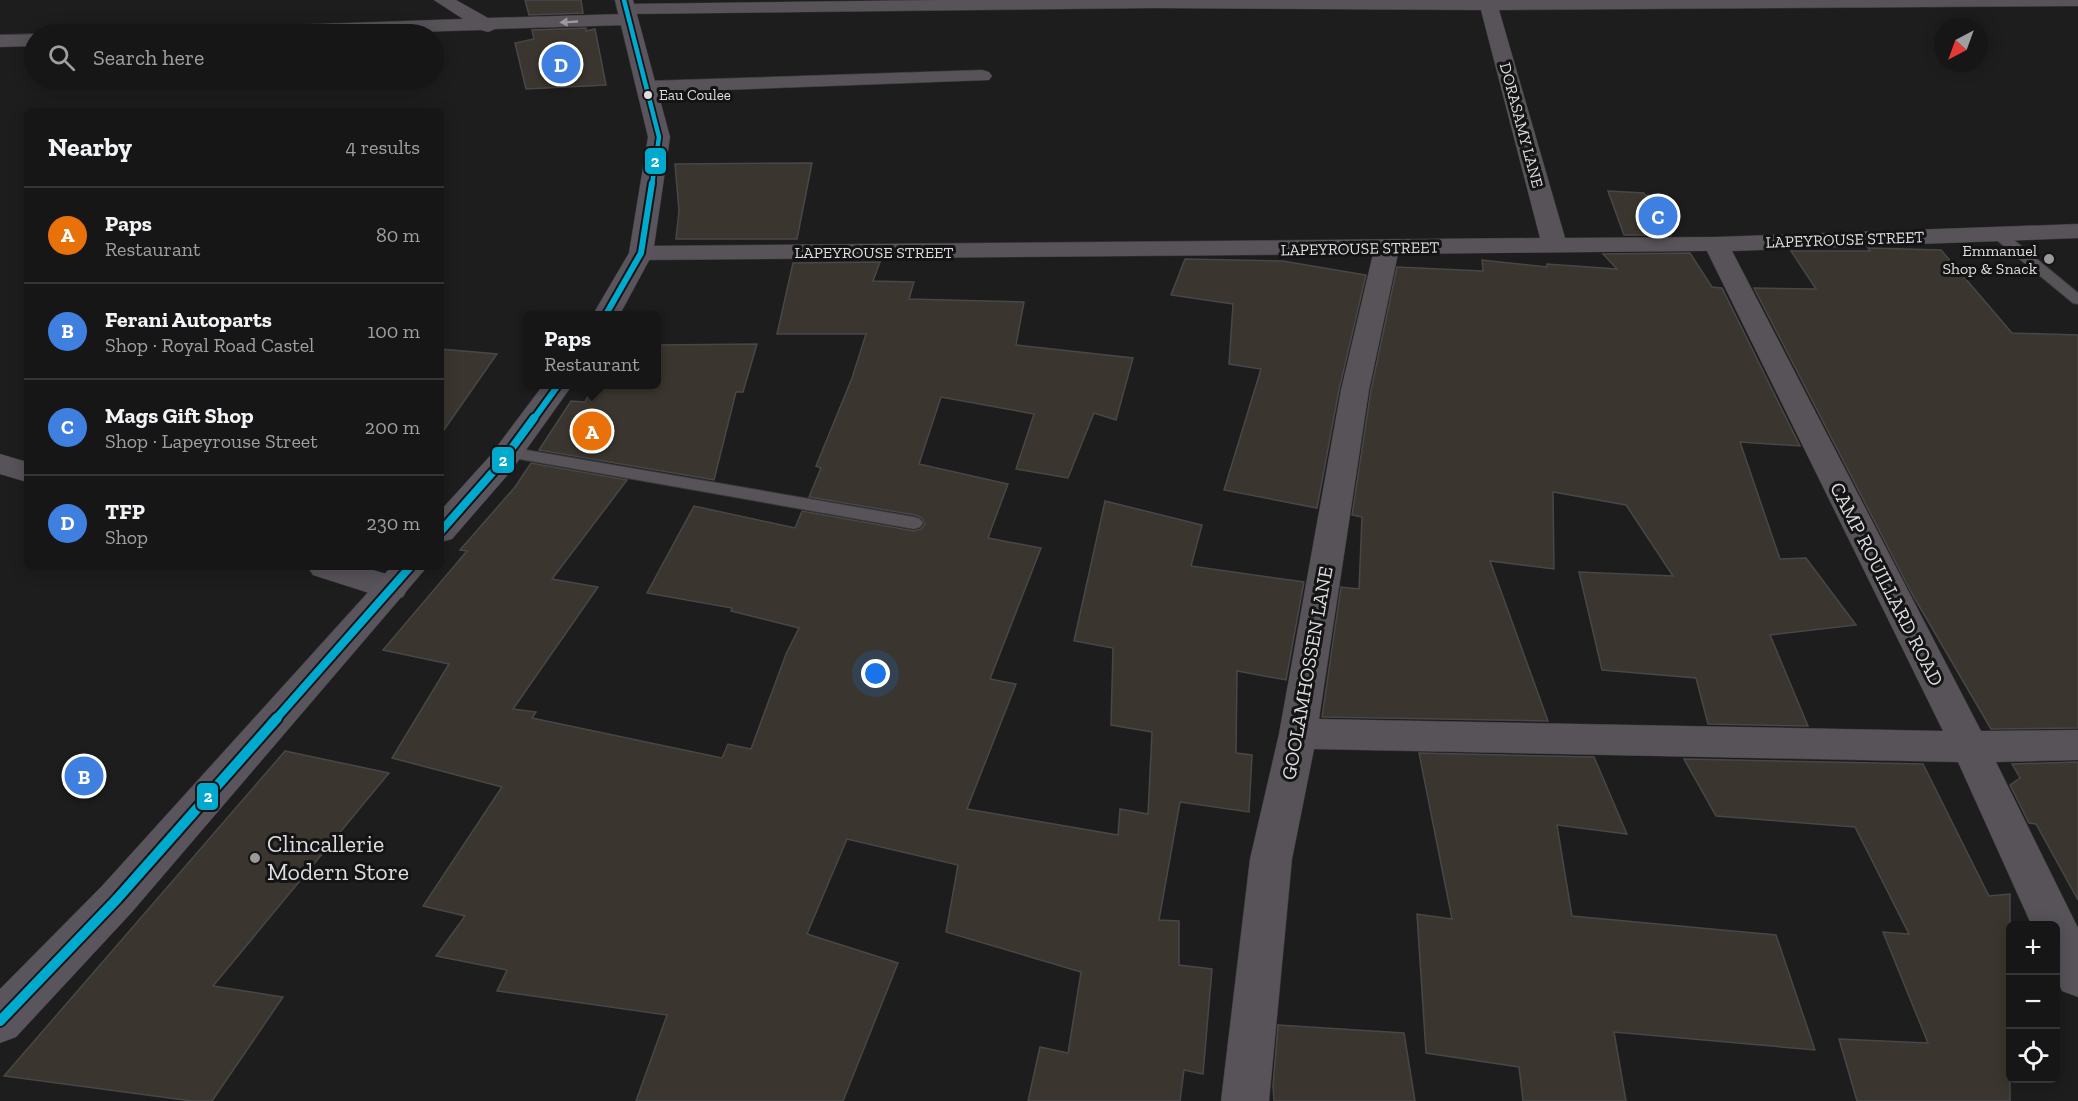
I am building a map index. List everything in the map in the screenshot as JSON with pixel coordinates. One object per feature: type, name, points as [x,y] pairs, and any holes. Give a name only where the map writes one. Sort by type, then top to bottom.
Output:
[{"type":"main road","points":[[607,311],[641,253],[659,137],[626,9]]},
{"type":"main road","points":[[444,528],[509,452],[555,389]]},
{"type":"main road","points":[[0,1021],[117,899],[400,578]]},
{"type":"street","points":[[443,0],[488,26]]},
{"type":"street","points":[[444,27],[488,26],[626,9],[1154,3],[2078,2]]},
{"type":"street","name":"DORASAMY LANE","points":[[1489,3],[1554,244]]},
{"type":"street","points":[[0,42],[24,41]]},
{"type":"street","points":[[646,87],[982,76]]},
{"type":"street","name":"LAPEYROUSE STREET","points":[[641,253],[1388,249],[1554,244],[1716,244],[2078,231]]},
{"type":"street","name":"CAMP ROUILLARD ROAD","points":[[1716,244],[1970,747],[2052,921]]},
{"type":"street","name":"GOOLAMHOSSEN LANE","points":[[1245,1101],[1271,859],[1298,734],[1355,390],[1388,249]]},
{"type":"street","points":[[0,464],[24,471]]},
{"type":"street","points":[[345,570],[400,578]]},
{"type":"street","points":[[1298,734],[1970,747],[2078,745]]},
{"type":"street","name":"CAMP ROUILLARD ROAD","points":[[2060,938],[2078,976]]},
{"type":"lane","points":[[1998,234],[2078,300]]},
{"type":"lane","points":[[509,452],[914,523]]},
{"type":"building","points":[[525,0],[581,0],[583,13],[529,15]]},
{"type":"building","points":[[586,28],[586,31],[595,29],[606,85],[526,89],[515,43],[534,39],[532,30]]},
{"type":"building","points":[[812,163],[797,239],[676,239],[679,211],[675,164]]},
{"type":"building","points":[[1608,191],[1644,193],[1654,196],[1671,235],[1624,235]]},
{"type":"building","points":[[1868,248],[1941,250],[2012,333],[2078,335],[2078,728],[1991,729],[1912,594],[1754,288],[1816,289],[1791,251],[1870,251]]},
{"type":"building","points":[[1690,253],[1712,287],[1722,288],[1800,446],[1740,442],[1780,559],[1806,558],[1856,625],[1770,635],[1808,726],[1708,724],[1696,678],[1602,670],[1579,572],[1673,576],[1626,505],[1553,492],[1554,569],[1490,561],[1548,721],[1322,717],[1341,587],[1359,589],[1362,517],[1352,515],[1371,390],[1397,267],[1483,271],[1482,260],[1547,267],[1547,264],[1617,269],[1603,254]]},
{"type":"building","points":[[1185,259],[1283,261],[1366,275],[1339,390],[1317,508],[1224,490],[1261,369],[1229,364],[1233,304],[1171,295]]},
{"type":"building","points":[[880,262],[873,281],[914,282],[909,299],[1024,302],[1016,345],[1133,358],[1116,420],[1094,413],[1068,478],[1016,469],[1034,414],[941,397],[919,464],[1008,484],[988,538],[1041,548],[990,679],[1016,684],[967,809],[1118,835],[1120,809],[1148,814],[1152,732],[1111,725],[1113,648],[1074,641],[1105,501],[1202,525],[1191,566],[1304,582],[1286,680],[1237,671],[1236,753],[1252,755],[1249,812],[1180,802],[1159,920],[1179,921],[1179,965],[1212,969],[1203,1074],[1184,1070],[1180,1101],[1028,1101],[1040,1047],[1068,1053],[1081,972],[946,932],[958,865],[847,839],[807,934],[898,963],[843,1101],[636,1101],[667,1015],[497,991],[507,970],[436,956],[465,916],[423,906],[502,787],[392,758],[449,664],[383,650],[467,551],[460,550],[515,487],[531,463],[627,480],[552,579],[598,587],[513,709],[536,712],[532,718],[722,758],[728,744],[751,749],[786,654],[799,628],[731,611],[732,608],[647,593],[694,506],[795,528],[802,511],[914,531],[921,529],[925,524],[922,518],[915,515],[809,497],[821,468],[816,466],[852,378],[866,334],[777,334],[793,263]]},
{"type":"building","points":[[757,344],[743,392],[736,392],[714,480],[539,450],[571,401],[585,402],[592,389],[661,389],[661,345]]},
{"type":"building","points":[[444,349],[497,354],[444,430]]},
{"type":"building","points":[[285,751],[389,773],[213,986],[283,997],[212,1101],[192,1101],[4,1076]]},
{"type":"building","points":[[1419,753],[1594,757],[1627,834],[1557,825],[1572,916],[1776,935],[1815,1050],[1614,1032],[1626,1101],[1523,1101],[1519,1067],[1426,1053],[1417,914],[1452,919]]},
{"type":"building","points":[[1684,759],[1923,764],[1989,896],[2010,894],[2010,921],[2006,921],[2006,1083],[2010,1083],[2010,1101],[1857,1101],[1839,1039],[1928,1043],[1883,932],[1909,934],[1855,827],[1716,816]]},
{"type":"building","points":[[2078,762],[2078,900],[2036,824],[2029,823],[2010,785],[2020,778],[2012,764]]},
{"type":"building","points":[[1278,1025],[1404,1033],[1415,1101],[1274,1101]]},
{"type":"transit line","name":"2","points":[[608,311],[641,253],[659,137],[624,0]]},
{"type":"transit line","name":"2","points":[[444,528],[500,464],[555,389]]},
{"type":"transit line","name":"2","points":[[0,1021],[117,899],[407,570]]},
{"type":"place","name":"TFP","points":[[561,64]]},
{"type":"place","name":"Eau Coulee","points":[[648,95]]},
{"type":"place","name":"Mags Gift Shop","points":[[1658,216]]},
{"type":"place","name":"Emmanuel Shop & Snack","points":[[2049,259]]},
{"type":"place","name":"Paps","points":[[592,431]]},
{"type":"place","name":"Ferani Autoparts","points":[[84,776]]},
{"type":"place","name":"Clincallerie Modern Store","points":[[255,858]]}]
